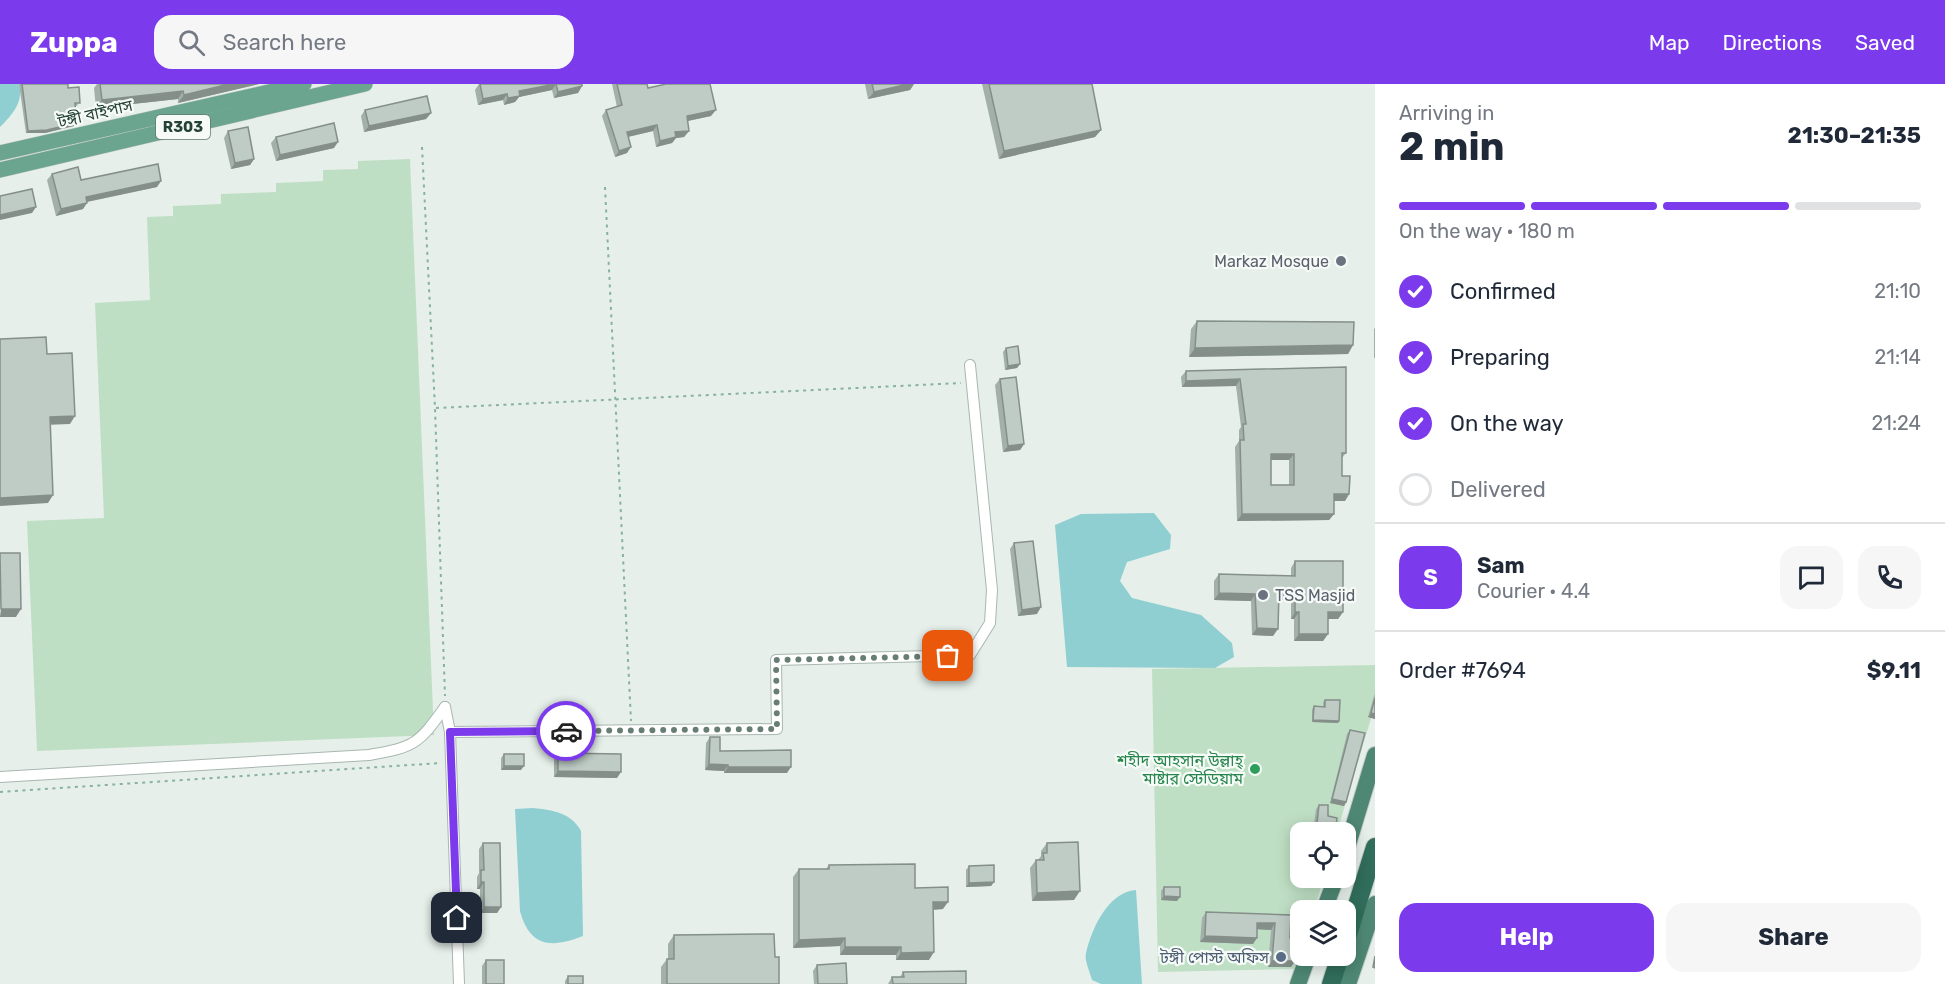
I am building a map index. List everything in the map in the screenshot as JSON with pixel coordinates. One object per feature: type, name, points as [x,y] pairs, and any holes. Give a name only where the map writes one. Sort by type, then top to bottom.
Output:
[{"type":"highway","points":[[1355,822],[1375,755]]},
{"type":"highway","points":[[1356,909],[1375,848]]},
{"type":"highway","points":[[1356,941],[1375,896]]},
{"type":"highway","points":[[1356,943],[1375,904]]},
{"type":"highway","points":[[1298,984],[1304,966]]},
{"type":"highway","points":[[1331,984],[1344,966]]},
{"type":"main road","name":"টঙ্গী বাইপাস","points":[[0,153],[304,84]]},
{"type":"main road","name":"R303","points":[[0,171],[365,84]]},
{"type":"street","points":[[450,732],[777,729],[776,660],[970,655],[990,623],[992,590],[970,364]]},
{"type":"street","points":[[445,707],[450,732],[452,763],[459,984]]},
{"type":"street","points":[[0,777],[369,755],[407,748],[421,739],[445,707]]},
{"type":"path","points":[[422,147],[435,408],[445,707]]},
{"type":"path","points":[[605,187],[631,730]]},
{"type":"path","points":[[435,408],[970,382]]},
{"type":"path","points":[[0,792],[452,763]]},
{"type":"green space","points":[[410,159],[434,735],[37,751],[27,521],[104,518],[95,303],[150,300],[147,217],[173,216],[173,206],[221,204],[221,194],[276,192],[276,183],[323,181],[323,170],[358,169],[358,161]]},
{"type":"green space","name":"শহীদ আহসান উল্লাহ্‌ মাষ্টার স্টেডিয়াম","points":[[1375,665],[1375,705],[1340,822],[1290,822],[1290,888],[1321,888],[1317,900],[1290,900],[1290,966],[1298,966],[1297,969],[1158,972],[1152,669]]},
{"type":"water","points":[[0,84],[19,84],[20,97],[16,108],[0,127]]},
{"type":"water","points":[[1154,513],[1171,535],[1170,549],[1127,562],[1120,581],[1132,598],[1201,615],[1232,643],[1234,657],[1215,668],[1067,667],[1055,525],[1081,514]]},
{"type":"water","points":[[533,808],[554,811],[567,816],[581,831],[583,936],[572,940],[552,943],[536,938],[524,923],[520,911],[515,809]]},
{"type":"water","points":[[1136,890],[1142,984],[1101,984],[1092,980],[1086,959],[1092,933],[1109,904],[1126,892]]},
{"type":"building","points":[[22,84],[68,84],[68,88],[79,87],[80,103],[75,103],[76,123],[47,130],[28,131]]},
{"type":"building","points":[[100,84],[229,84],[184,95],[183,91],[102,100]]},
{"type":"building","points":[[480,84],[555,84],[519,91],[520,96],[508,98],[507,94],[483,99]]},
{"type":"building","points":[[556,84],[582,84],[582,86],[558,92]]},
{"type":"building","points":[[617,84],[647,84],[648,88],[666,84],[710,84],[716,110],[687,116],[689,131],[675,132],[676,137],[660,141],[657,125],[627,132],[631,147],[619,151],[606,110],[622,105]]},
{"type":"building","points":[[872,84],[908,84],[874,92]]},
{"type":"building","points":[[989,84],[1092,84],[1101,130],[1004,151]]},
{"type":"building","points":[[427,96],[431,113],[369,126],[365,110]]},
{"type":"building","points":[[334,123],[338,142],[280,155],[276,137]]},
{"type":"building","points":[[248,127],[254,159],[235,163],[228,131]]},
{"type":"building","points":[[158,164],[161,181],[86,197],[87,203],[61,209],[52,174],[78,167],[81,180]]},
{"type":"building","points":[[32,189],[36,207],[0,215],[0,196]]},
{"type":"building","points":[[1197,321],[1354,322],[1353,345],[1195,348]]},
{"type":"building","points":[[46,337],[47,354],[72,353],[75,416],[50,417],[53,495],[0,498],[0,339]]},
{"type":"building","points":[[1018,346],[1020,364],[1008,366],[1006,348]]},
{"type":"building","points":[[1346,367],[1346,453],[1342,453],[1342,476],[1350,476],[1349,494],[1334,494],[1334,514],[1242,514],[1240,440],[1244,440],[1243,424],[1246,424],[1240,379],[1186,381],[1186,371]],"holes":[[[1271,454],[1294,454],[1294,485],[1271,485]]]},
{"type":"building","points":[[1016,377],[1024,444],[1008,446],[1000,379]]},
{"type":"building","points":[[1033,541],[1041,607],[1022,610],[1014,543]]},
{"type":"building","points":[[0,553],[20,553],[21,609],[1,609]]},
{"type":"building","points":[[1295,561],[1343,561],[1343,612],[1328,612],[1328,634],[1299,634],[1299,612],[1295,612],[1295,593],[1279,593],[1278,629],[1257,628],[1255,594],[1219,593],[1219,574],[1295,576]]},
{"type":"building","points":[[1375,698],[1375,714],[1371,713]]},
{"type":"building","points":[[1325,700],[1340,700],[1339,721],[1313,720],[1314,706],[1325,707]]},
{"type":"building","points":[[1350,730],[1365,733],[1346,802],[1332,799]]},
{"type":"building","points":[[710,737],[720,737],[720,751],[791,750],[791,767],[728,767],[728,765],[709,764]]},
{"type":"building","points":[[558,753],[621,754],[621,772],[558,771]]},
{"type":"building","points":[[504,754],[524,754],[524,766],[504,766]]},
{"type":"building","points":[[1319,805],[1328,805],[1328,816],[1337,818],[1336,822],[1317,822]]},
{"type":"building","points":[[1078,842],[1080,891],[1037,893],[1036,860],[1044,860],[1043,853],[1047,853],[1047,843]]},
{"type":"building","points":[[483,843],[500,843],[501,907],[484,907],[484,882],[481,882],[481,870],[484,870]]},
{"type":"building","points":[[915,864],[915,888],[948,887],[948,902],[933,902],[934,952],[901,953],[901,947],[845,947],[845,938],[799,940],[799,869],[829,869],[829,865]]},
{"type":"building","points":[[994,865],[994,882],[969,883],[969,866]]},
{"type":"building","points":[[1164,887],[1180,887],[1180,897],[1164,896]]},
{"type":"building","points":[[1206,912],[1290,915],[1290,961],[1272,961],[1275,923],[1257,923],[1257,938],[1205,936]]},
{"type":"building","points":[[774,934],[775,957],[779,957],[779,984],[667,984],[667,959],[674,959],[674,935]]},
{"type":"building","points":[[486,960],[504,960],[504,984],[486,984]]},
{"type":"building","points":[[846,963],[847,984],[818,984],[817,965]]},
{"type":"building","points":[[966,971],[966,984],[893,984],[892,977],[904,977],[903,972]]},
{"type":"building","points":[[568,976],[583,976],[583,984],[568,984]]},
{"type":"way so far","points":[[566,731],[777,729],[776,660],[948,656]]},
{"type":"place","name":"Markaz Mosque","points":[[1341,261]]},
{"type":"place","name":"TSS Masjid","points":[[1263,595]]},
{"type":"place","name":"শহীদ আহসান উল্লাহ্‌ মাষ্টার স্টেডিয়াম","points":[[1255,769]]},
{"type":"place","name":"টঙ্গী পোস্ট অফিস","points":[[1281,957]]},
{"type":"route","points":[[457,918],[450,732],[566,731]]}]
